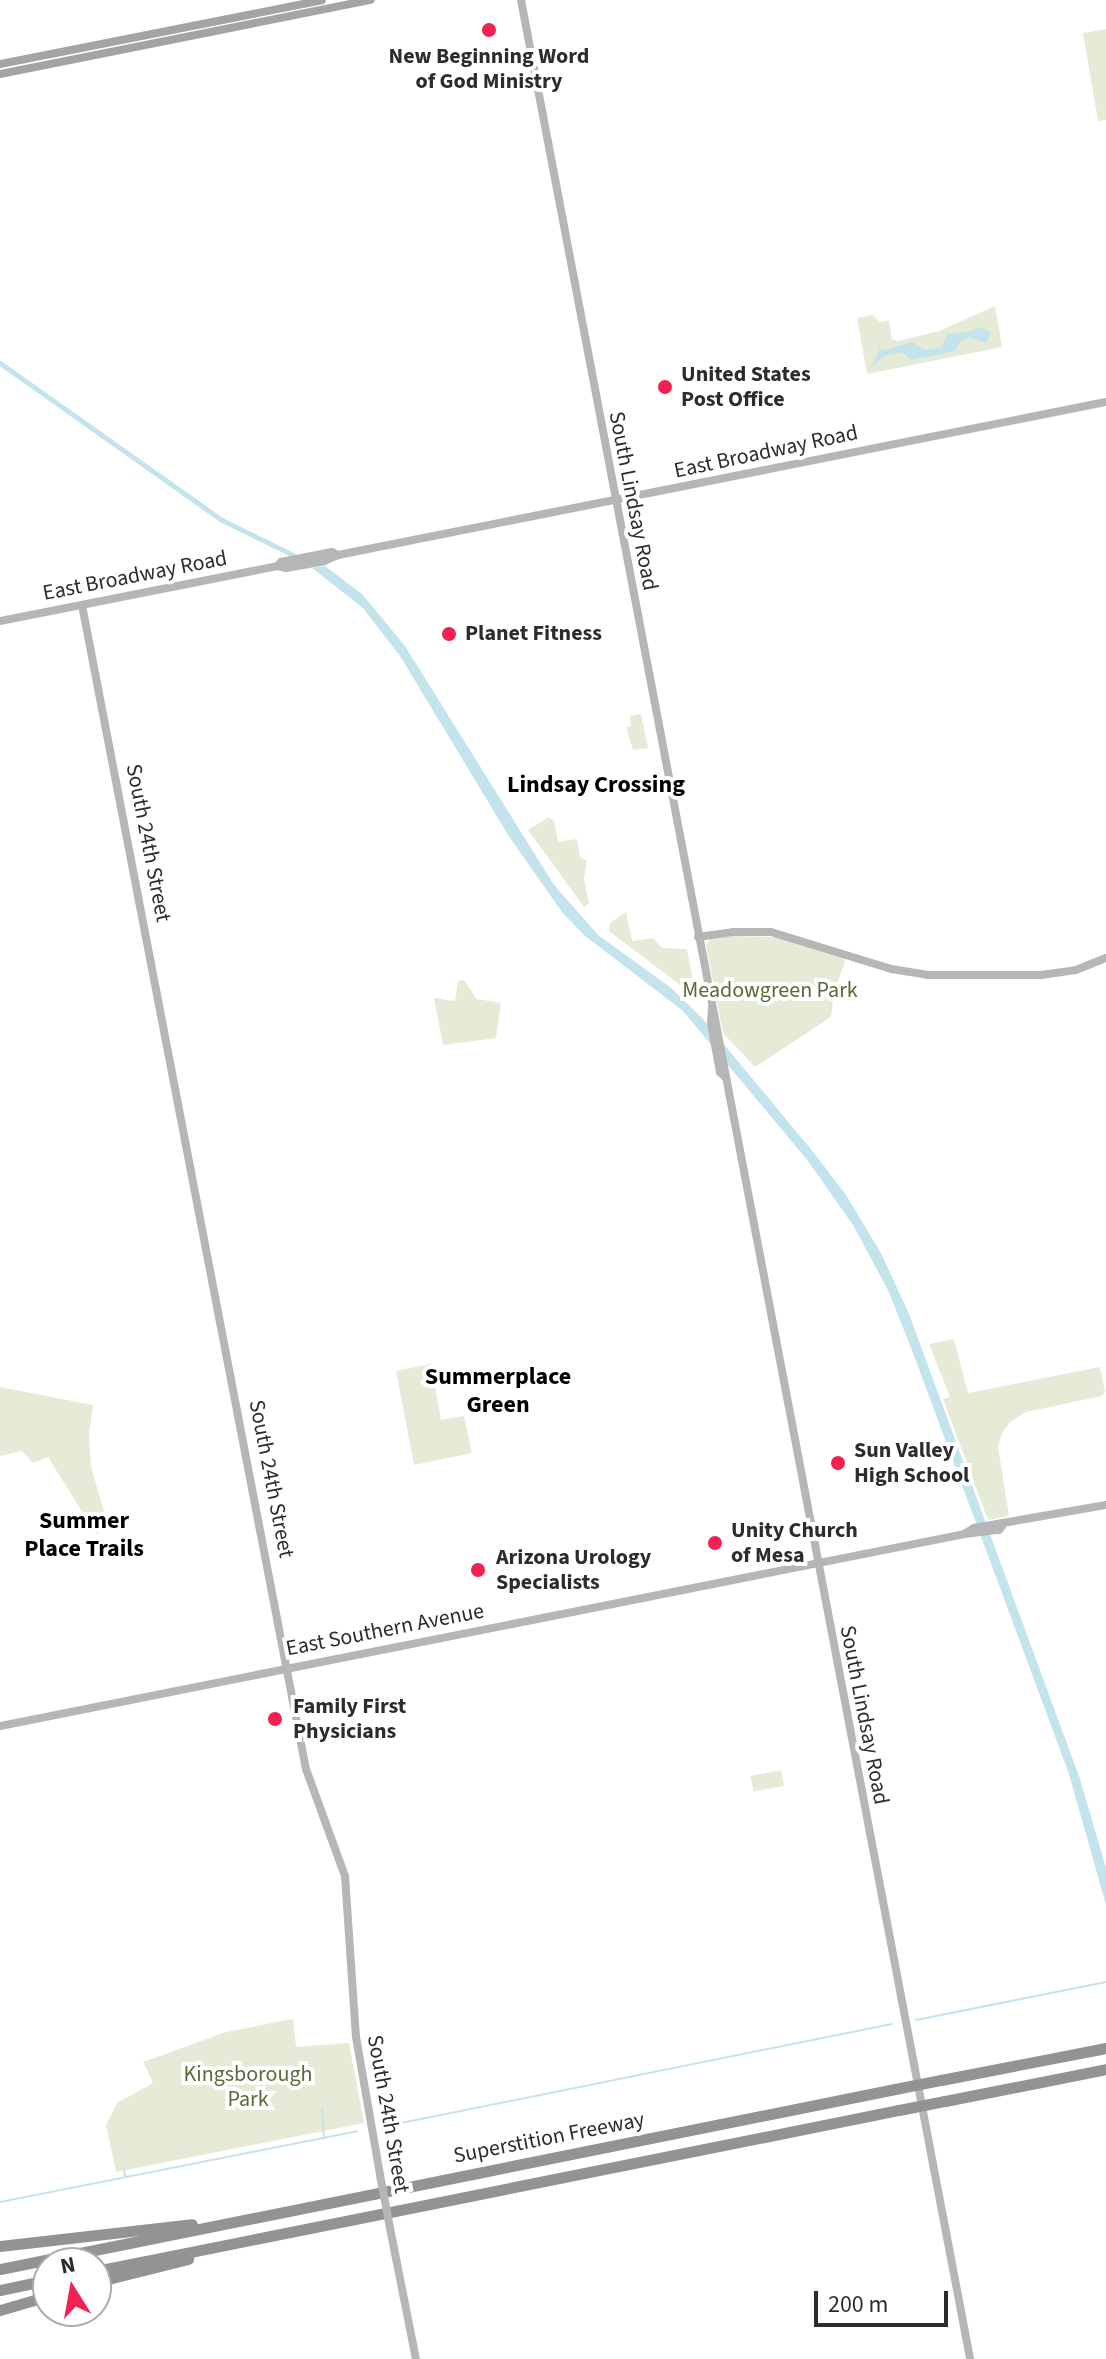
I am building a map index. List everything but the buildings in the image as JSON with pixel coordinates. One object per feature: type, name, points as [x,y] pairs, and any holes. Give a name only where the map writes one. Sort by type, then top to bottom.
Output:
[{"type":"highway","name":"Superstition Freeway","points":[[0,2269],[1106,2048]]},
{"type":"highway","name":"Superstition Freeway","points":[[112,2268],[1106,2069]]},
{"type":"highway","points":[[0,2246],[276,2214]]},
{"type":"highway","points":[[112,2278],[186,2260],[214,2247]]},
{"type":"highway","points":[[0,2290],[32,2283]]},
{"type":"highway","points":[[0,2310],[32,2301]]},
{"type":"main road","points":[[0,74],[322,0]]},
{"type":"main road","points":[[0,64],[371,0]]},
{"type":"main road","name":"South Lindsay Road","points":[[521,0],[698,937],[726,1065],[725,1077]]},
{"type":"main road","name":"East Broadway Road","points":[[278,566],[313,556],[338,555],[1106,402]]},
{"type":"main road","name":"East Broadway Road","points":[[0,621],[278,566],[299,566],[338,555]]},
{"type":"main road","name":"South 24th Street","points":[[82,605],[306,1769],[345,1876],[356,2037],[416,2359]]},
{"type":"main road","points":[[698,937],[733,932],[771,932],[891,969],[927,975],[1041,975],[1076,970],[1106,958]]},
{"type":"main road","name":"South Lindsay Road","points":[[712,1008],[711,1023],[717,1055],[725,1077],[970,2359]]},
{"type":"main road","name":"East Southern Avenue","points":[[0,1726],[1106,1505]]},
{"type":"green space","points":[[1106,29],[1106,120],[1098,121],[1083,33]]},
{"type":"green space","points":[[995,306],[1002,347],[867,374],[857,318],[873,315],[880,322],[889,320],[892,339],[898,341],[939,331]]},
{"type":"green space","points":[[641,714],[648,748],[633,750],[626,727],[631,726],[630,716]]},
{"type":"green space","points":[[549,817],[554,821],[558,842],[577,839],[580,857],[587,861],[584,879],[589,903],[584,907],[528,830]]},
{"type":"green space","points":[[626,912],[632,941],[653,938],[662,948],[687,949],[696,997],[609,931],[610,923]]},
{"type":"green space","name":"Meadowgreen Park","points":[[777,937],[844,958],[845,962],[834,993],[831,1017],[755,1067],[723,1033],[706,946],[711,938]]},
{"type":"green space","points":[[464,980],[477,999],[501,1003],[496,1038],[443,1045],[434,998],[455,1001],[458,981]]},
{"type":"green space","points":[[954,1339],[968,1393],[1100,1367],[1105,1392],[1102,1396],[1026,1412],[1010,1422],[1002,1433],[998,1446],[1009,1516],[988,1520],[943,1399],[950,1397],[929,1344]]},
{"type":"green space","points":[[431,1364],[441,1420],[464,1416],[472,1453],[414,1465],[396,1371]]},
{"type":"green space","points":[[0,1387],[93,1405],[89,1435],[91,1467],[109,1528],[96,1534],[48,1457],[33,1463],[22,1451],[0,1456]]},
{"type":"green space","points":[[781,1770],[784,1786],[754,1792],[751,1776]]},
{"type":"green space","name":"Kingsborough Park","points":[[293,2019],[296,2047],[349,2043],[364,2123],[116,2172],[106,2125],[117,2103],[153,2083],[143,2062],[226,2032]]},
{"type":"water","points":[[981,327],[991,333],[986,343],[969,337],[961,341],[955,351],[911,360],[902,352],[884,356],[870,369],[879,352],[877,340],[881,351],[912,342],[925,350],[942,347],[947,334]]},
{"type":"water","points":[[325,566],[362,594],[405,646],[554,885],[598,935],[670,987],[702,1018],[846,1195],[882,1255],[909,1314],[1080,1779],[1106,1868],[1106,1905],[1069,1774],[913,1353],[888,1290],[853,1225],[808,1161],[683,1011],[584,935],[562,912],[510,838],[400,656],[363,608],[312,568]]},
{"type":"waterway","points":[[0,363],[222,520],[293,555]]},
{"type":"waterway","points":[[916,2020],[1106,1982]]},
{"type":"waterway","points":[[386,2126],[892,2024]]},
{"type":"waterway","points":[[322,2109],[324,2136]]},
{"type":"waterway","points":[[0,2202],[357,2131]]},
{"type":"waterway","points":[[124,2169],[125,2176]]},
{"type":"place","name":"New Beginning Word of God Ministry","points":[[489,30]]},
{"type":"place","name":"United States Post Office","points":[[665,387]]},
{"type":"place","name":"Planet Fitness","points":[[449,634]]},
{"type":"place","name":"Sun Valley High School","points":[[838,1463]]},
{"type":"place","name":"Unity Church of Mesa","points":[[715,1543]]},
{"type":"place","name":"Arizona Urology Specialists","points":[[478,1570]]},
{"type":"place","name":"Family First Physicians","points":[[275,1719]]},
{"type":"district","name":"Lindsay Crossing","points":[[596,785]]},
{"type":"district","name":"Summerplace Green","points":[[498,1391]]},
{"type":"district","name":"Summer Place Trails","points":[[84,1535]]}]
